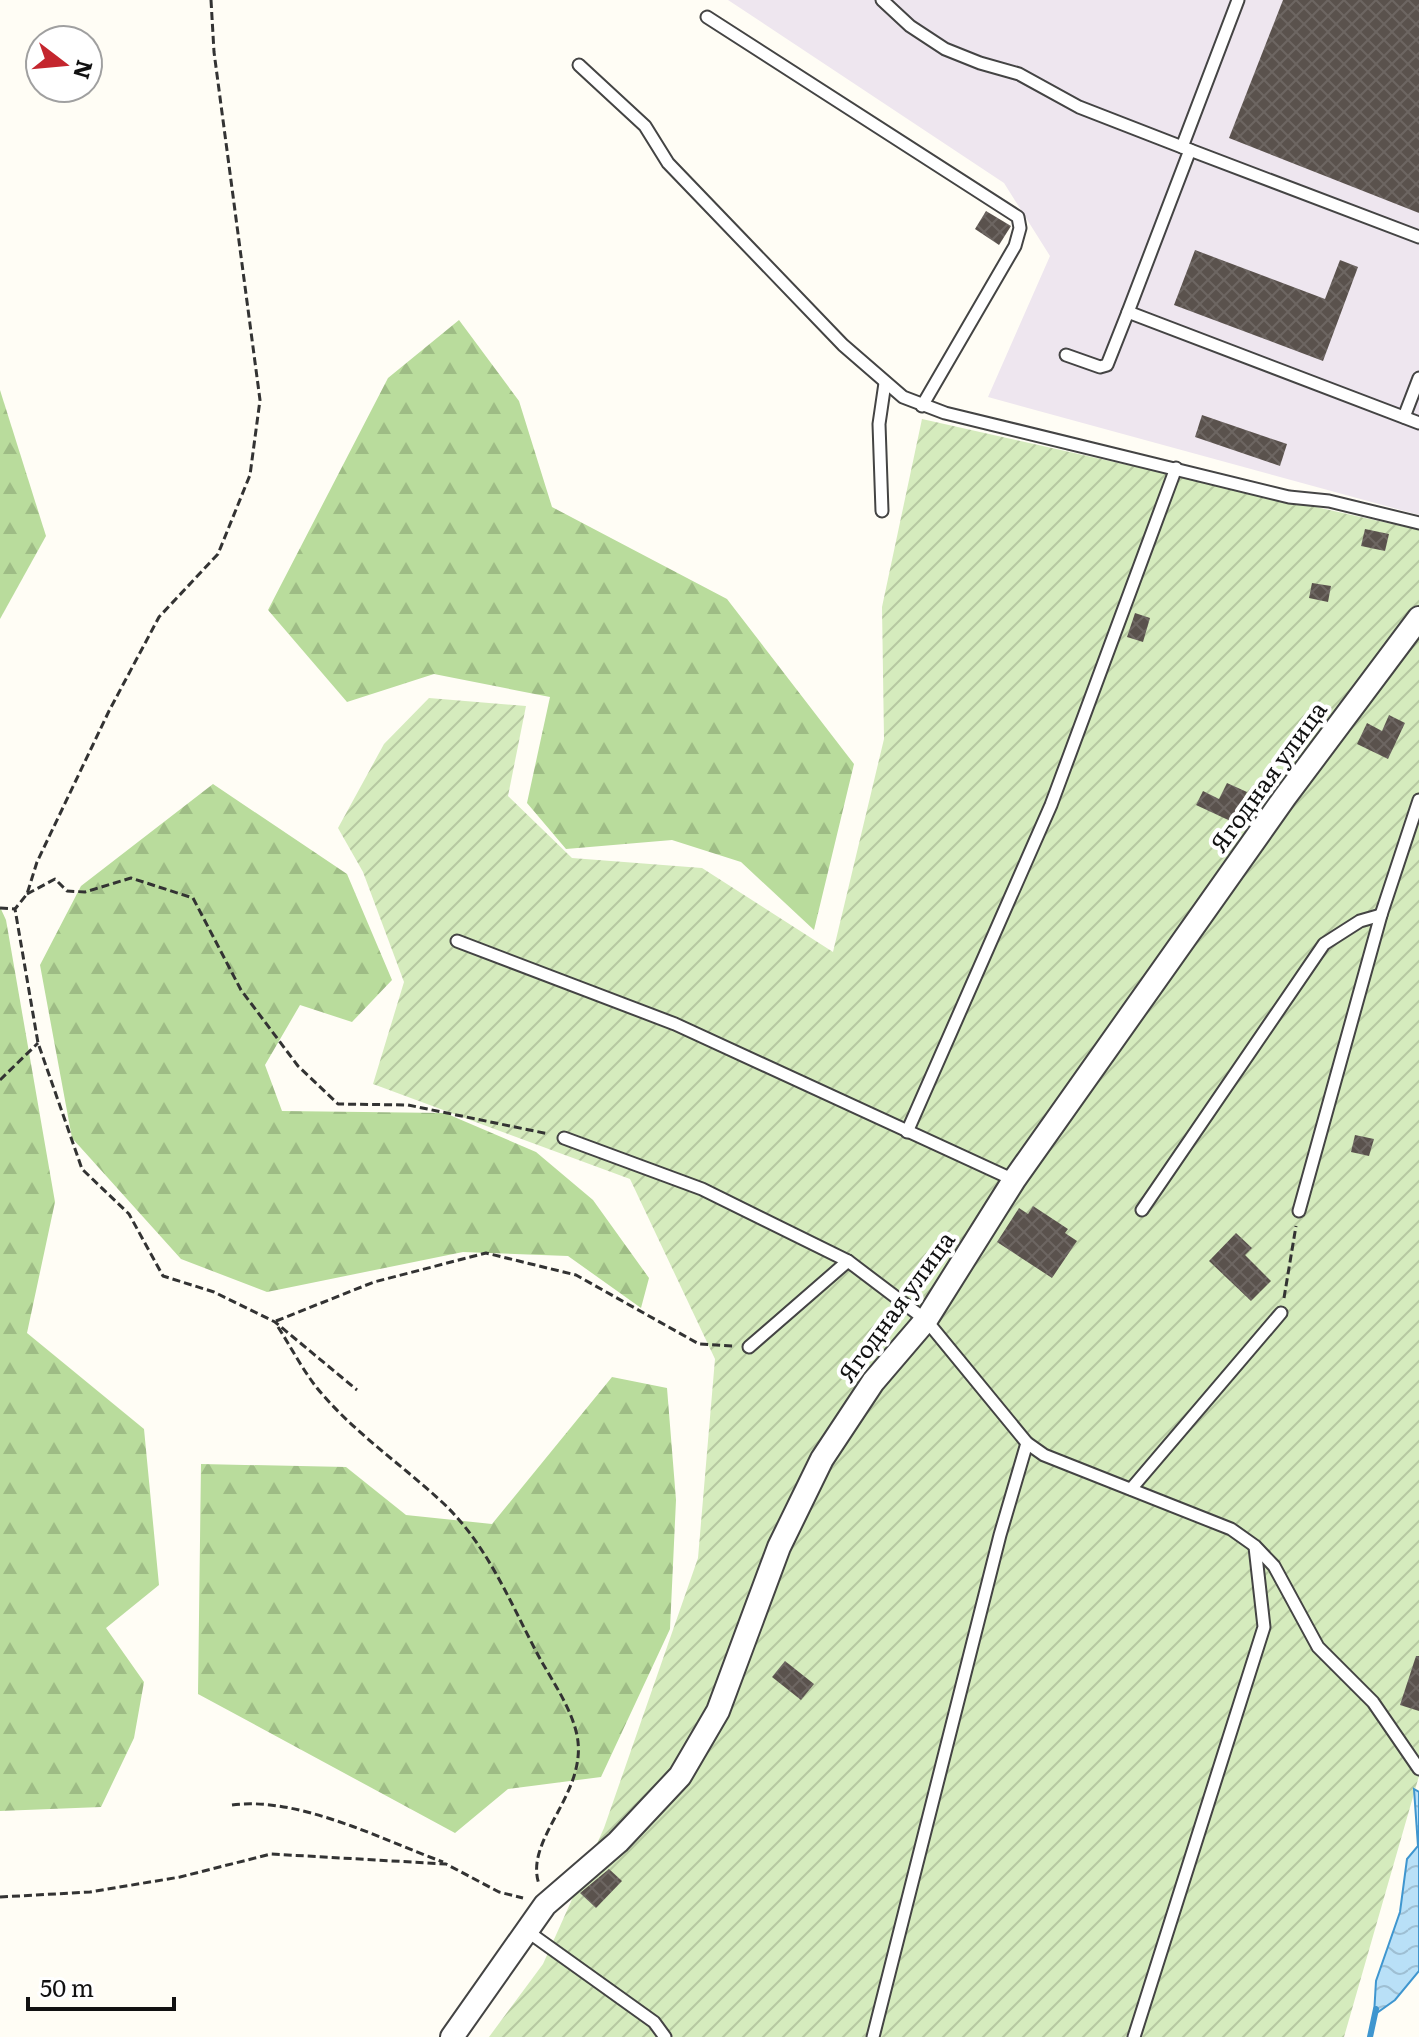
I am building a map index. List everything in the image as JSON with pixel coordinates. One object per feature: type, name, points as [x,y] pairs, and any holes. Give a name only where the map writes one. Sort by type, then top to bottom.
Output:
[{"type":"street","name":"Ягодная улица","points":[[452,2037],[545,1905],[618,1842],[680,1776],[718,1711],[779,1547],[822,1459],[873,1382],[926,1320],[1014,1180],[1285,797],[1419,618]]},
{"type":"lane","points":[[882,0],[910,26],[945,49],[1019,74],[1079,107],[1419,237]]},
{"type":"lane","points":[[1066,355],[1100,367],[1107,365],[1238,0]]},
{"type":"lane","points":[[707,17],[1018,217],[1020,228],[1015,246],[922,406]]},
{"type":"lane","points":[[579,65],[645,126],[668,163],[843,345],[903,397],[922,406],[1289,497],[1329,501],[1419,523]]},
{"type":"lane","points":[[1128,312],[1419,423]]},
{"type":"lane","points":[[1404,417],[1419,378]]},
{"type":"lane","points":[[882,511],[879,424],[885,383]]},
{"type":"lane","points":[[907,1132],[1051,805],[1176,468]]},
{"type":"lane","points":[[1299,1211],[1381,915],[1419,800]]},
{"type":"lane","points":[[1142,1210],[1324,944],[1360,921],[1381,915]]},
{"type":"lane","points":[[457,941],[675,1024],[1014,1180]]},
{"type":"lane","points":[[564,1138],[702,1189],[848,1261],[926,1320],[1027,1443],[1067,1466],[1231,1529],[1255,1546],[1274,1566],[1318,1647],[1373,1702],[1419,1769]]},
{"type":"lane","points":[[749,1347],[848,1261]]},
{"type":"lane","points":[[1131,1489],[1281,1313]]},
{"type":"lane","points":[[873,2037],[1000,1535],[1027,1443]]},
{"type":"lane","points":[[1134,2037],[1264,1627],[1255,1546]]},
{"type":"lane","points":[[527,1931],[654,2022],[665,2037]]},
{"type":"path","points":[[211,0],[214,52],[260,400],[250,475],[218,554],[159,617],[109,711],[37,862],[27,894],[15,909],[38,1043],[82,1169],[129,1214],[163,1276],[214,1292],[275,1322],[357,1390]]},
{"type":"path","points":[[27,894],[55,879],[67,891],[85,892],[131,878],[193,898],[241,990],[298,1066],[338,1104],[408,1105],[564,1138]]},
{"type":"path","points":[[0,908],[15,909]]},
{"type":"path","points":[[0,1080],[38,1043]]},
{"type":"path","points":[[1281,1313],[1299,1211]]},
{"type":"path","points":[[275,1322],[374,1282],[486,1253],[576,1275],[699,1344],[749,1347]]},
{"type":"path","points":[[275,1322],[316,1386],[339,1412],[444,1504],[494,1566],[563,1700],[577,1732],[578,1771],[540,1848],[534,1870],[545,1905]]},
{"type":"path","points":[[232,1805],[251,1802],[290,1807],[446,1864],[499,1892],[545,1905]]},
{"type":"path","points":[[0,1897],[90,1892],[180,1877],[271,1854],[446,1864]]},
{"type":"shaded area","points":[[728,0],[1419,0],[1419,515],[988,397],[1050,256],[1004,183]]},
{"type":"green space","points":[[459,320],[519,401],[552,507],[727,599],[854,764],[814,930],[741,862],[672,840],[566,849],[527,803],[550,697],[434,674],[347,702],[268,610],[388,378]]},
{"type":"green space","points":[[0,390],[46,536],[0,619]]},
{"type":"green space","points":[[922,419],[1419,530],[1419,1776],[1344,2037],[489,2037],[543,1964],[604,1828],[698,1558],[715,1359],[630,1179],[373,1084],[404,982],[363,872],[338,828],[384,744],[429,698],[526,706],[508,796],[572,858],[702,868],[833,952],[884,739],[882,607]]},
{"type":"green space","points":[[213,784],[347,874],[392,980],[352,1022],[300,1005],[265,1065],[282,1111],[445,1113],[536,1152],[593,1200],[649,1278],[641,1308],[568,1256],[463,1252],[267,1292],[181,1259],[72,1138],[40,965],[81,886]]},
{"type":"green space","points":[[0,907],[6,920],[55,1202],[27,1333],[144,1429],[159,1585],[106,1628],[144,1682],[134,1738],[101,1807],[0,1811]]},
{"type":"green space","points":[[612,1377],[667,1388],[676,1500],[670,1629],[601,1777],[508,1789],[455,1833],[198,1694],[201,1464],[346,1467],[406,1515],[492,1524]]},
{"type":"water","points":[[1414,1789],[1419,1792],[1419,1971],[1395,2000],[1374,2015],[1376,1981],[1400,1912],[1407,1859],[1418,1846]]},
{"type":"building","points":[[1283,0],[1419,0],[1419,213],[1229,138]]},
{"type":"building","points":[[986,211],[1011,226],[999,245],[975,229]]},
{"type":"building","points":[[1195,250],[1325,299],[1340,260],[1358,267],[1323,361],[1174,305]]},
{"type":"building","points":[[1202,415],[1287,444],[1280,466],[1195,437]]},
{"type":"building","points":[[1365,529],[1389,534],[1385,551],[1361,546]]},
{"type":"building","points":[[1312,583],[1331,586],[1328,602],[1309,598]]},
{"type":"building","points":[[1135,613],[1150,618],[1143,642],[1127,637]]},
{"type":"building","points":[[1389,715],[1405,723],[1388,759],[1357,744],[1367,723],[1382,731]]},
{"type":"building","points":[[1227,783],[1247,792],[1240,805],[1247,808],[1239,825],[1196,805],[1203,791],[1219,799]]},
{"type":"building","points":[[1355,1135],[1374,1139],[1369,1156],[1351,1152]]},
{"type":"building","points":[[1033,1206],[1068,1229],[1065,1233],[1077,1241],[1052,1278],[997,1242],[1019,1208],[1028,1214]]},
{"type":"building","points":[[1236,1233],[1252,1248],[1245,1255],[1271,1281],[1251,1301],[1209,1261]]},
{"type":"building","points":[[1416,1656],[1419,1656],[1419,1711],[1400,1705]]},
{"type":"building","points":[[785,1661],[814,1684],[801,1700],[772,1677]]},
{"type":"building","points":[[609,1869],[622,1881],[596,1908],[580,1893]]},
{"type":"waterway","points":[[1370,2037],[1376,2009]]}]
